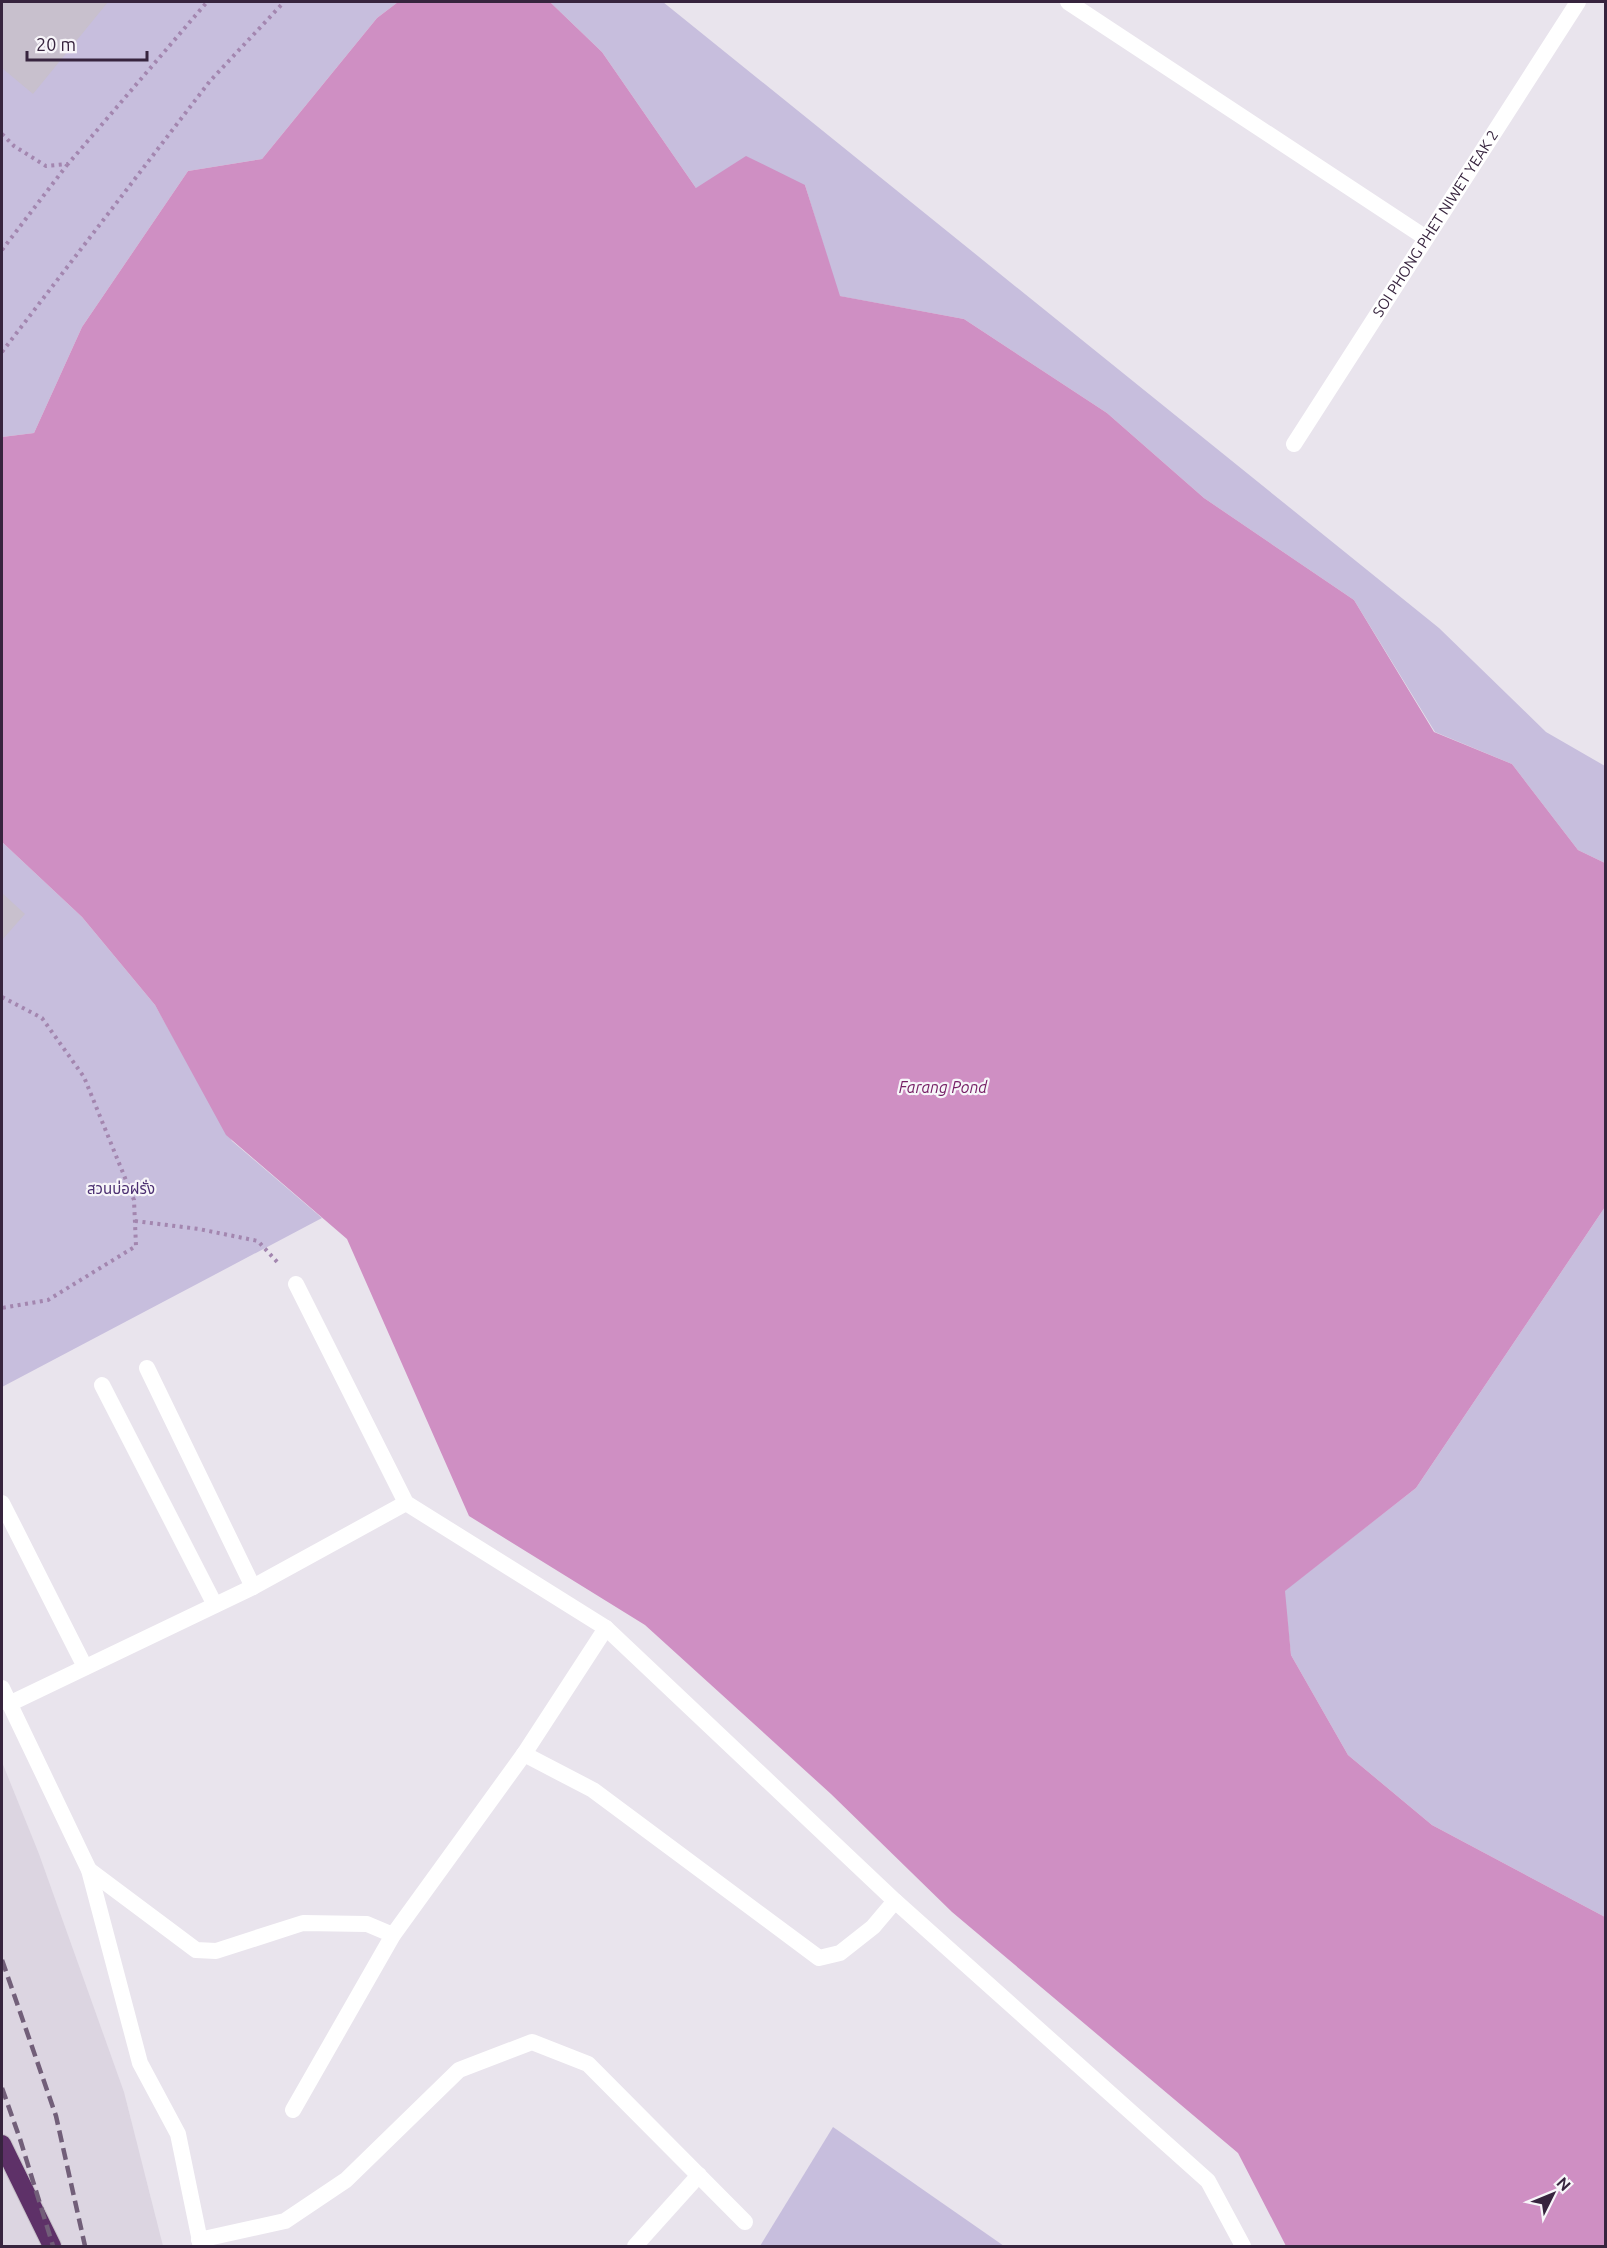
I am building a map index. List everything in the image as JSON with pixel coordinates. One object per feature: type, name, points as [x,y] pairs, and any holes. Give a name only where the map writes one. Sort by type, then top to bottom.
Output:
[{"type":"highway","points":[[2,2144],[51,2247]]},
{"type":"street","points":[[1068,2],[1426,238]]},
{"type":"street","name":"SOI PHONG PHET NIWET YEAK 2","points":[[1294,444],[1578,2]]},
{"type":"street","points":[[296,1284],[406,1503],[606,1628],[895,1901],[1208,2181],[1243,2247]]},
{"type":"street","points":[[147,1368],[253,1587]]},
{"type":"street","points":[[102,1384],[215,1605]]},
{"type":"street","points":[[2,1503],[85,1667]]},
{"type":"street","points":[[9,1704],[253,1587],[406,1503]]},
{"type":"street","points":[[293,2110],[393,1935],[524,1754],[606,1628]]},
{"type":"street","points":[[2,1688],[89,1870],[140,2063],[178,2134],[200,2243],[285,2220],[346,2180],[459,2070],[532,2042],[588,2064],[745,2222]]},
{"type":"street","points":[[524,1754],[593,1790],[819,1958],[840,1953],[873,1927],[895,1901]]},
{"type":"street","points":[[89,1870],[196,1950],[216,1951],[303,1923],[367,1924],[393,1935]]},
{"type":"street","points":[[635,2247],[699,2175]]},
{"type":"path","points":[[2,250],[68,164],[207,2]]},
{"type":"path","points":[[2,352],[210,81],[284,2]]},
{"type":"path","points":[[2,134],[14,146],[46,166],[68,164]]},
{"type":"path","points":[[2,997],[42,1018],[84,1077],[134,1200],[136,1246],[48,1300],[2,1308]]},
{"type":"path","points":[[135,1221],[199,1228],[258,1240],[296,1284]]},
{"type":"shaded area","points":[[2,1762],[39,1854],[124,2092],[163,2246],[2,2246]]},
{"type":"green space","points":[[67,2],[398,2],[377,18],[262,159],[188,171],[82,327],[34,433],[2,437],[2,65],[19,78],[12,65]]},
{"type":"green space","points":[[550,2],[663,2],[1439,628],[1546,732],[1605,766],[1605,863],[1578,850],[1512,764],[1435,732],[1354,600],[1204,498],[1107,413],[964,319],[839,296],[805,185],[696,188],[602,52]]},
{"type":"green space","name":"สวนบ่อฝรั่ง","points":[[2,842],[82,917],[155,1005],[232,1141],[322,1218],[2,1387]]},
{"type":"green space","points":[[1605,1207],[1605,1917],[1432,1825],[1348,1755],[1291,1655],[1284,1591],[1416,1488]]},
{"type":"green space","points":[[833,2127],[1004,2246],[760,2246]]},
{"type":"water","name":"Farang Pond","points":[[398,2],[550,2],[602,52],[696,188],[746,156],[805,185],[840,296],[964,319],[1107,413],[1204,498],[1354,600],[1434,732],[1512,764],[1578,850],[1605,863],[1605,1207],[1416,1488],[1285,1591],[1291,1655],[1348,1755],[1432,1825],[1605,1917],[1605,2246],[1286,2246],[1238,2153],[952,1912],[831,1794],[645,1625],[469,1516],[347,1239],[226,1135],[155,1005],[82,917],[2,842],[2,437],[34,433],[82,327],[188,171],[262,159],[377,18]]},
{"type":"building","points":[[2,2],[108,2],[33,94],[2,68]]},
{"type":"building","points":[[2,893],[25,914],[2,940]]},
{"type":"railway","points":[[2,1960],[56,2116],[85,2246]]},
{"type":"railway","points":[[2,2088],[53,2246]]}]
